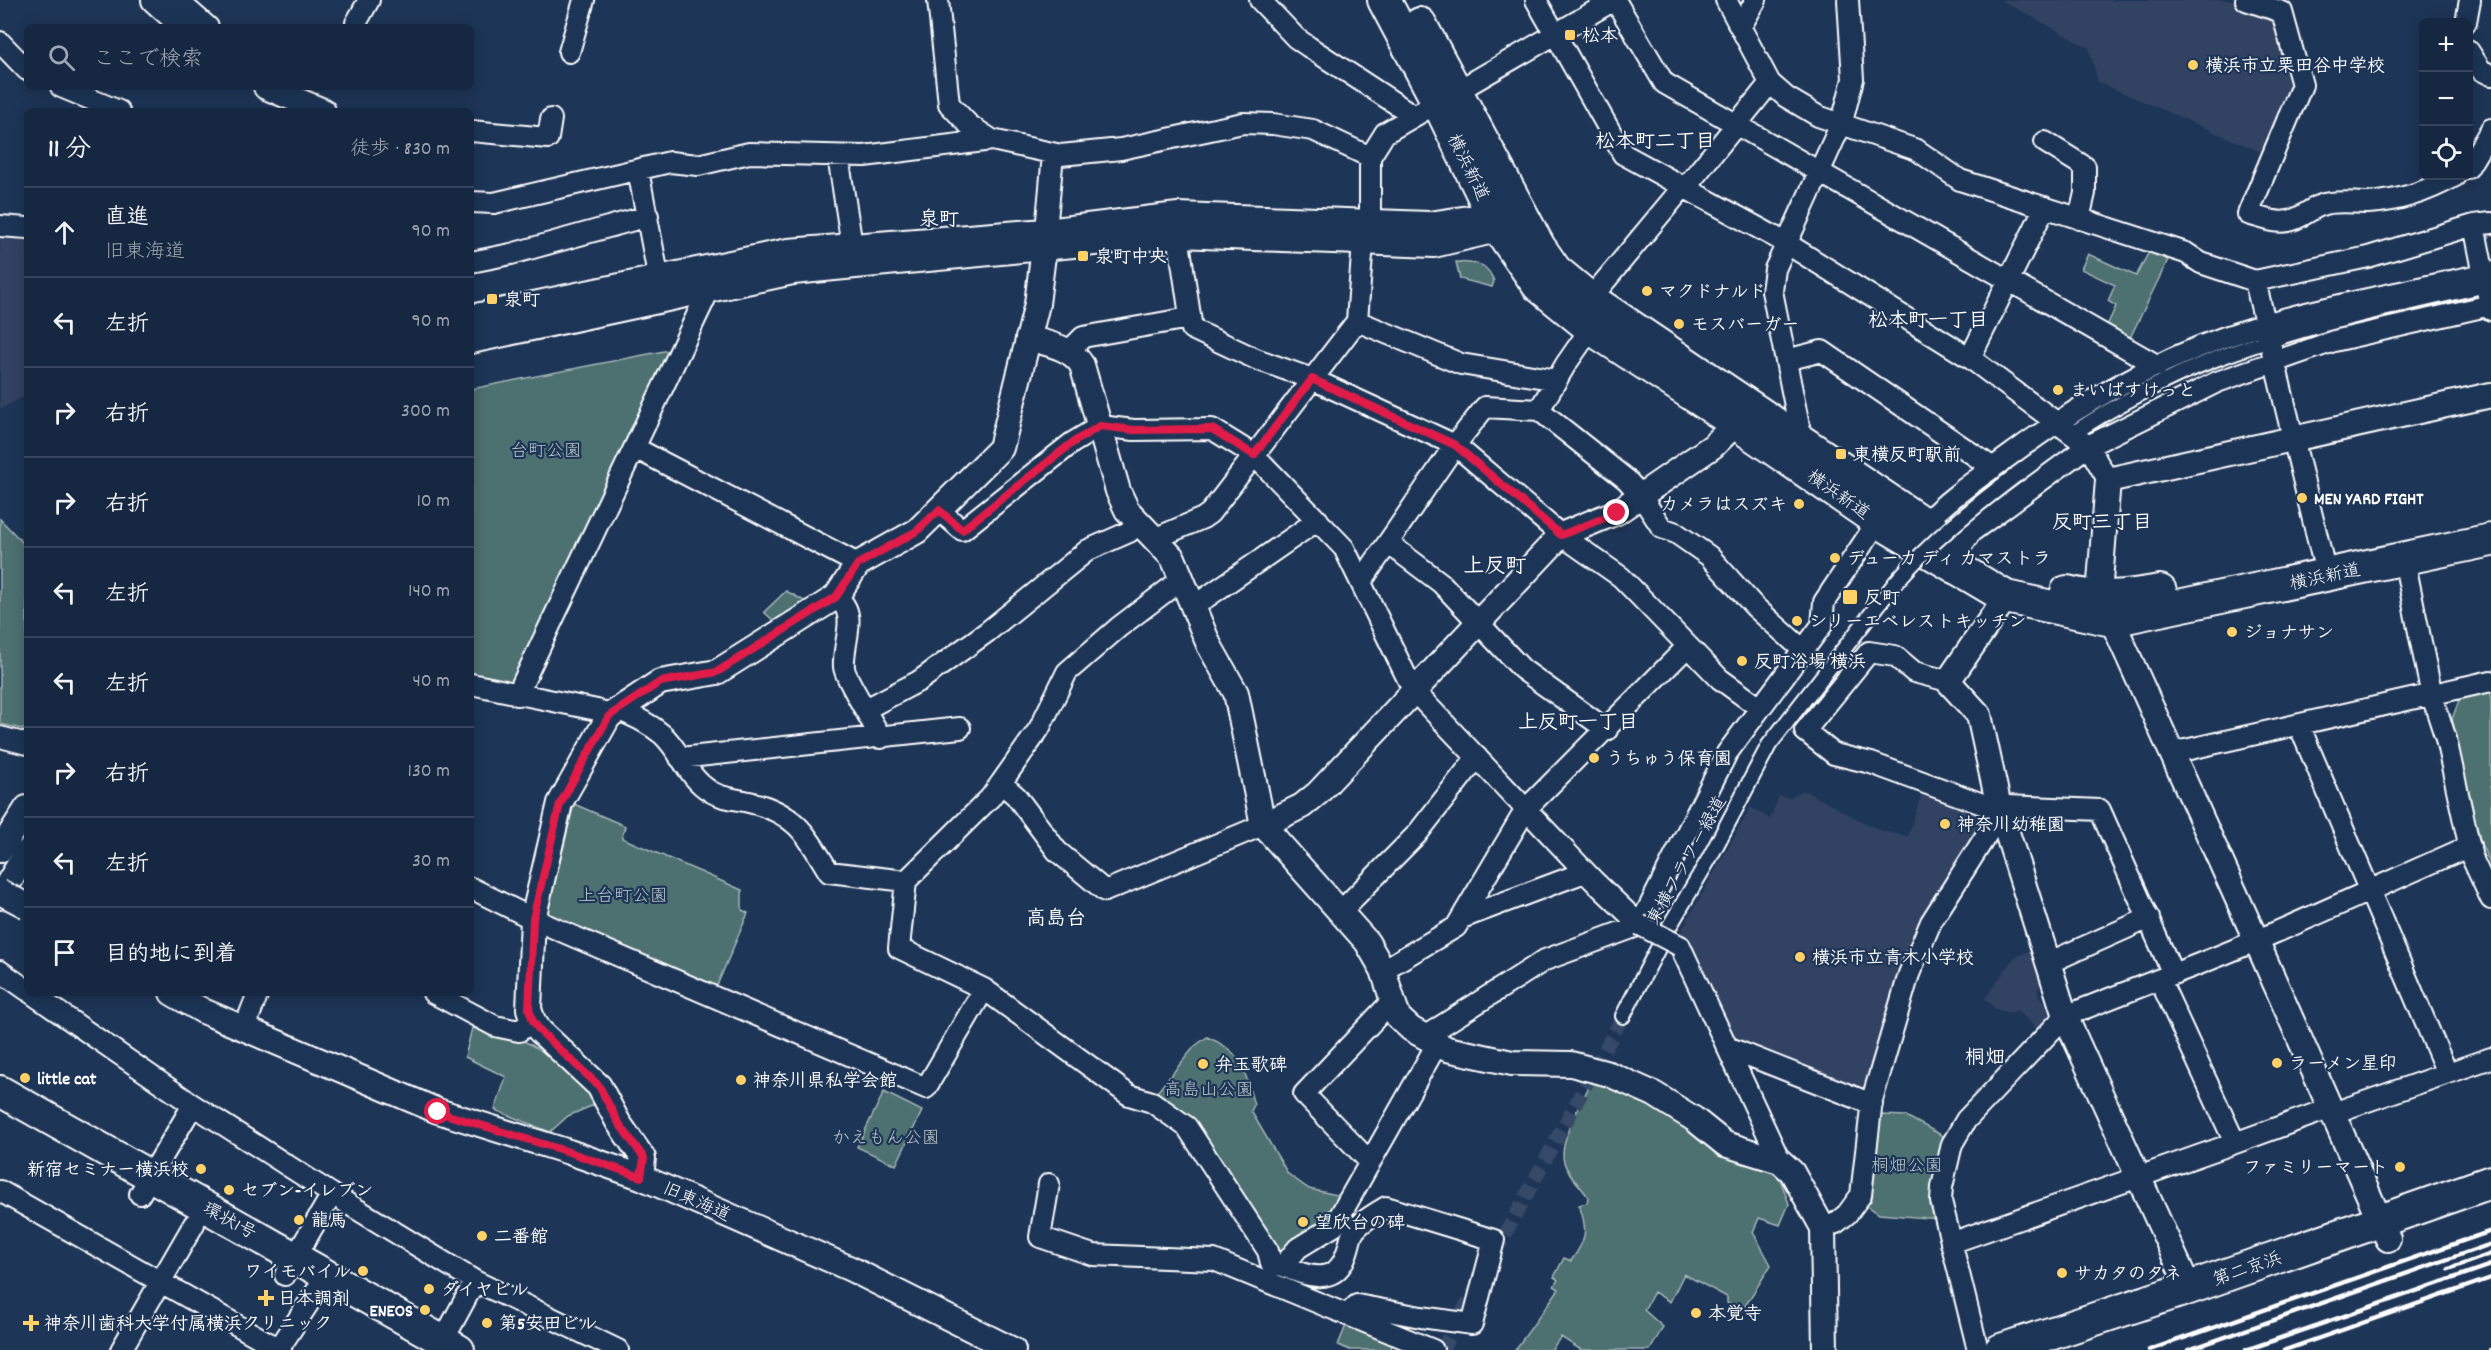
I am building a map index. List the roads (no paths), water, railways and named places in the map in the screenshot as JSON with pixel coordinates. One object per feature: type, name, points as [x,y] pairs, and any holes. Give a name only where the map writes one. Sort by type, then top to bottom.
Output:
[{"type":"highway","name":"横浜新道","points":[[1384,0],[1436,103],[1509,219],[1538,285],[1590,313],[1802,441],[1960,548],[2004,574],[2079,595],[2107,609]]},
{"type":"highway","name":"横浜新道","points":[[1407,0],[1436,103]]},
{"type":"highway","name":"横浜新道","points":[[1590,313],[1736,423],[1878,521],[2006,597],[2107,609],[2404,560],[2491,540]]},
{"type":"highway","name":"横浜新道","points":[[2107,609],[2139,595],[2491,519]]},
{"type":"highway","name":"第二京浜","points":[[2063,1350],[2385,1230],[2491,1182]]},
{"type":"highway","name":"第二京浜","points":[[2001,1350],[2189,1288],[2385,1230],[2491,1203]]},
{"type":"main road","name":"環状1号","points":[[0,1091],[145,1185],[194,1224],[290,1266]]},
{"type":"main road","name":"環状1号","points":[[0,1115],[145,1185],[440,1348]]},
{"type":"street","points":[[154,0],[181,24]]},
{"type":"street","points":[[177,0],[205,24]]},
{"type":"street","points":[[357,23],[369,0]]},
{"type":"street","points":[[569,52],[584,0]]},
{"type":"street","points":[[938,0],[950,104],[969,125],[992,140]]},
{"type":"street","points":[[1260,0],[1296,38],[1309,47],[1436,103]]},
{"type":"street","points":[[1536,0],[1623,154],[1786,243],[1970,358],[2080,440],[2109,480],[2100,582],[2107,609],[2385,1230]]},
{"type":"street","points":[[866,709],[920,681],[987,632],[1088,550],[1129,532],[1147,531],[1203,518],[1210,513],[1357,321],[1367,232],[1370,157],[1385,133],[1614,0],[1664,83],[2158,366]]},
{"type":"street","points":[[1726,0],[1770,83],[1786,97],[1818,116],[1842,122],[1867,134],[1917,150],[1960,180],[2186,253],[2201,263],[2255,281],[2368,257],[2482,224],[2491,307],[2334,341],[2217,382],[2080,440]]},
{"type":"street","points":[[1738,24],[1744,21],[1756,0]]},
{"type":"street","points":[[1802,441],[1772,291],[1775,268],[1842,122],[1852,79],[1848,0]]},
{"type":"street","points":[[2247,0],[2282,12],[2302,85],[2248,214],[2272,220],[2289,221],[2317,206],[2330,202],[2370,203],[2410,197],[2448,180]]},
{"type":"street","points":[[2467,18],[2470,0]]},
{"type":"street","points":[[0,42],[24,67]]},
{"type":"street","points":[[2473,57],[2481,70],[2491,75]]},
{"type":"street","points":[[1539,410],[1557,380],[1590,313],[1684,187],[1770,83]]},
{"type":"street","points":[[68,90],[112,108]]},
{"type":"street","points":[[274,90],[323,108]]},
{"type":"street","points":[[474,131],[548,138],[551,119]]},
{"type":"street","points":[[474,202],[494,204],[670,162],[698,165],[749,153],[864,156],[992,140],[1053,154],[1121,149],[1243,123],[1274,123],[1313,130],[1370,157]]},
{"type":"street","points":[[2473,160],[2491,129]]},
{"type":"street","points":[[2045,142],[2085,167],[2085,193],[2079,219]]},
{"type":"street","points":[[641,1177],[644,1158],[618,1122],[599,1086],[540,1031],[529,1009],[533,919],[560,804],[614,713],[660,682],[717,672],[836,597],[858,564],[917,531],[1001,448],[1037,304],[1053,154]]},
{"type":"street","points":[[838,156],[852,246]]},
{"type":"street","points":[[638,170],[661,289]]},
{"type":"street","points":[[1970,358],[2045,207]]},
{"type":"street","points":[[474,317],[661,289],[709,290],[793,272],[1045,239],[1178,215],[1367,232],[1434,245],[1509,219]]},
{"type":"street","points":[[474,261],[511,254],[648,216]]},
{"type":"street","points":[[0,226],[24,228]]},
{"type":"street","points":[[474,340],[661,289],[788,251],[852,246],[1045,239],[1367,232]]},
{"type":"street","points":[[1178,235],[1192,329],[1256,359],[1312,379],[1455,445],[1561,535],[1622,577],[1720,679],[1760,708]]},
{"type":"street","points":[[1924,524],[1943,505],[2055,422],[2114,387],[2200,346],[2268,332],[2369,298],[2488,279]]},
{"type":"street","points":[[2255,281],[2322,557]]},
{"type":"street","points":[[517,695],[709,290]]},
{"type":"street","points":[[1069,351],[1083,337],[1189,318]]},
{"type":"street","points":[[1357,321],[1461,364],[1557,380]]},
{"type":"street","points":[[1960,548],[1971,532],[2080,440],[2140,394],[2268,332]]},
{"type":"street","points":[[1028,338],[1069,351],[1082,365],[1118,491],[1127,510],[1173,558],[1209,645],[1236,693],[1263,825],[1367,942],[1383,970],[1398,1017],[1411,1029],[1447,1048],[1512,1063],[1571,1064],[1609,1074],[1654,1094],[1694,1119],[1725,1144],[1780,1161]]},
{"type":"street","points":[[1786,360],[1822,351],[1993,468]]},
{"type":"street","points":[[2109,480],[2491,395]]},
{"type":"street","points":[[1361,582],[1455,445],[1485,407],[1539,410],[1627,480],[1641,496],[1662,528],[1676,533],[1709,556],[1754,606],[1803,650]]},
{"type":"street","points":[[1000,783],[1016,795],[1057,850],[1105,891],[1263,825],[1302,806],[1318,793],[1561,535],[1617,513],[1713,446],[1736,423]]},
{"type":"street","points":[[939,510],[962,530],[1072,443],[1100,426],[1134,430],[1212,429],[1254,455],[1344,548],[1413,690],[1585,872],[1640,925],[1680,946],[1780,1161],[1792,1172],[1823,1228],[1825,1350]]},
{"type":"street","points":[[635,448],[858,564]]},
{"type":"street","name":"東横フラワー緑道","points":[[1623,1016],[1769,745],[1911,564],[1977,504],[2016,475]]},
{"type":"street","points":[[1194,606],[1318,520]]},
{"type":"street","points":[[1272,1270],[1298,1248],[1334,1226],[1370,1162],[1430,1040],[1545,960],[1640,925],[1727,753],[1822,625],[1824,602],[1878,521]]},
{"type":"street","points":[[1388,543],[1441,583],[1522,669],[1607,730]]},
{"type":"street","points":[[2404,560],[2432,696],[2446,739],[2472,858],[2491,899]]},
{"type":"street","points":[[1182,579],[1119,627],[1067,672],[1039,729],[990,798],[906,881],[899,948],[984,989],[1129,1095],[1152,1102],[1187,1127],[1268,1251],[1272,1270],[1347,1315],[1433,1350]]},
{"type":"street","points":[[836,597],[849,611],[844,669],[881,738]]},
{"type":"street","points":[[1948,681],[2006,597]]},
{"type":"street","points":[[1383,970],[1456,927],[1526,809],[1688,646]]},
{"type":"street","points":[[2189,1288],[2065,1016],[2000,810],[1979,715],[1948,681],[1914,672],[1895,656],[1869,652],[1805,731],[1834,754],[1871,763],[2000,810],[2100,810],[2148,918],[2167,977],[2235,1143]]},
{"type":"street","points":[[2172,753],[2491,681]]},
{"type":"street","points":[[474,685],[643,719],[664,736],[696,781],[711,793],[772,808],[793,821],[829,872],[906,881]]},
{"type":"street","points":[[2299,725],[2447,1073]]},
{"type":"street","points":[[680,758],[960,728]]},
{"type":"street","points":[[0,737],[24,743]]},
{"type":"street","points":[[1340,912],[1417,834],[1478,757]]},
{"type":"street","points":[[1823,1228],[1847,1215],[1861,1196],[1872,1104],[1909,974],[1931,922],[2000,810]]},
{"type":"street","points":[[0,850],[24,813]]},
{"type":"street","points":[[1978,1350],[1941,1201],[1942,1186],[1952,1144],[1966,1120],[2065,1016],[2257,942],[2369,889],[2470,846]]},
{"type":"street","points":[[24,857],[0,895],[24,905]]},
{"type":"street","points":[[1462,918],[1585,872]]},
{"type":"street","points":[[474,890],[533,919],[926,1088],[984,989]]},
{"type":"street","points":[[2048,963],[2148,918]]},
{"type":"street","points":[[0,972],[24,988]]},
{"type":"street","points":[[35,996],[193,1105],[332,1194],[475,1281],[613,1349]]},
{"type":"street","name":"旧東海道","points":[[177,996],[203,1011],[438,1112],[569,1152],[641,1177],[851,1269],[1013,1350]]},
{"type":"street","points":[[244,1029],[257,996]]},
{"type":"street","points":[[439,996],[495,1026],[519,1031],[533,1021]]},
{"type":"street","points":[[1370,1162],[1304,1094],[1392,1001]]},
{"type":"street","points":[[1727,1047],[1872,1104]]},
{"type":"street","points":[[1951,1243],[2235,1143],[2491,1058]]},
{"type":"street","points":[[145,1185],[193,1105]]},
{"type":"street","points":[[1049,1184],[1040,1237],[1093,1255],[1214,1260],[1299,1274],[1328,1276],[1334,1274],[1345,1258],[1354,1231],[1386,1207],[1494,1240],[1472,1324],[1358,1305],[1347,1315]]},
{"type":"street","points":[[0,1191],[279,1350],[321,1283]]},
{"type":"street","points":[[290,1266],[332,1194]]},
{"type":"street","points":[[121,1350],[194,1224]]},
{"type":"street","points":[[440,1348],[475,1281]]},
{"type":"tunnel","points":[[1495,1253],[1623,1016]]},
{"type":"tunnel","points":[[1442,1350],[1475,1289]]},
{"type":"railway","points":[[2149,1350],[2491,1231]]},
{"type":"railway","points":[[2188,1350],[2491,1244]]},
{"type":"railway","points":[[2449,1269],[2491,1254]]},
{"type":"railway","points":[[2246,1350],[2491,1265]]},
{"type":"railway","points":[[2285,1350],[2491,1278]]},
{"type":"place","name":"松本","points":[[1570,35]]},
{"type":"place","name":"横浜市立栗田谷中学校","points":[[2193,65]]},
{"type":"place","name":"泉町中央","points":[[1083,256]]},
{"type":"place","name":"マクドナルド","points":[[1647,291]]},
{"type":"place","name":"泉町","points":[[492,299]]},
{"type":"place","name":"モスバーガー","points":[[1679,324]]},
{"type":"place","name":"まいばすけっと","points":[[2058,390]]},
{"type":"place","name":"東横反町駅前","points":[[1841,454]]},
{"type":"place","name":"MEN YARD FIGHT","points":[[2302,498]]},
{"type":"place","name":"カメラはスズキ","points":[[1799,504]]},
{"type":"place","name":"デューカ ディ カマストラ","points":[[1835,558]]},
{"type":"place","name":"反町","points":[[1850,597]]},
{"type":"place","name":"シリーエベレストキッチン","points":[[1797,621]]},
{"type":"place","name":"ジョナサン","points":[[2232,632]]},
{"type":"place","name":"反町浴場 横浜","points":[[1742,661]]},
{"type":"place","name":"うちゅう保育園","points":[[1594,758]]},
{"type":"place","name":"神奈川幼稚園","points":[[1945,824]]},
{"type":"place","name":"横浜市立青木小学校","points":[[1800,957]]},
{"type":"place","name":"ラーメン星印","points":[[2277,1063]]},
{"type":"place","name":"弁玉歌碑","points":[[1203,1064]]},
{"type":"place","name":"little cat","points":[[25,1078]]},
{"type":"place","name":"神奈川県私学会館","points":[[741,1080]]},
{"type":"place","name":"ファミリーマート","points":[[2400,1167]]},
{"type":"place","name":"新宿セミナー横浜校","points":[[201,1169]]},
{"type":"place","name":"セブン-イレブン","points":[[229,1190]]},
{"type":"place","name":"龍馬","points":[[299,1220]]},
{"type":"place","name":"望欣台の碑","points":[[1303,1222]]},
{"type":"place","name":"二番館","points":[[482,1236]]},
{"type":"place","name":"ワイモバイル","points":[[363,1271]]},
{"type":"place","name":"サカタのタネ","points":[[2062,1273]]},
{"type":"place","name":"ダイヤビル","points":[[429,1289]]},
{"type":"place","name":"日本調剤","points":[[266,1298]]},
{"type":"place","name":"ENEOS","points":[[425,1310]]},
{"type":"place","name":"本覚寺","points":[[1696,1313]]},
{"type":"place","name":"神奈川歯科大学付属横浜クリニック","points":[[31,1323]]},
{"type":"place","name":"第5安田ビル","points":[[487,1323]]},
{"type":"district","name":"松本町二丁目","points":[[1655,140]]},
{"type":"district","name":"泉町","points":[[939,218]]},
{"type":"district","name":"松本町一丁目","points":[[1928,319]]},
{"type":"district","name":"反町三丁目","points":[[2102,521]]},
{"type":"district","name":"上反町","points":[[1495,565]]},
{"type":"district","name":"上反町一丁目","points":[[1578,721]]},
{"type":"district","name":"高島台","points":[[1056,917]]},
{"type":"district","name":"桐畑","points":[[1985,1056]]},
{"type":"park label","name":"台町公園","points":[[546,450]]},
{"type":"park label","name":"上台町公園","points":[[623,895]]},
{"type":"park label","name":"高島山公園","points":[[1209,1089]]},
{"type":"park label","name":"かえもん公園","points":[[886,1137]]},
{"type":"park label","name":"桐畑公園","points":[[1907,1165]]}]
